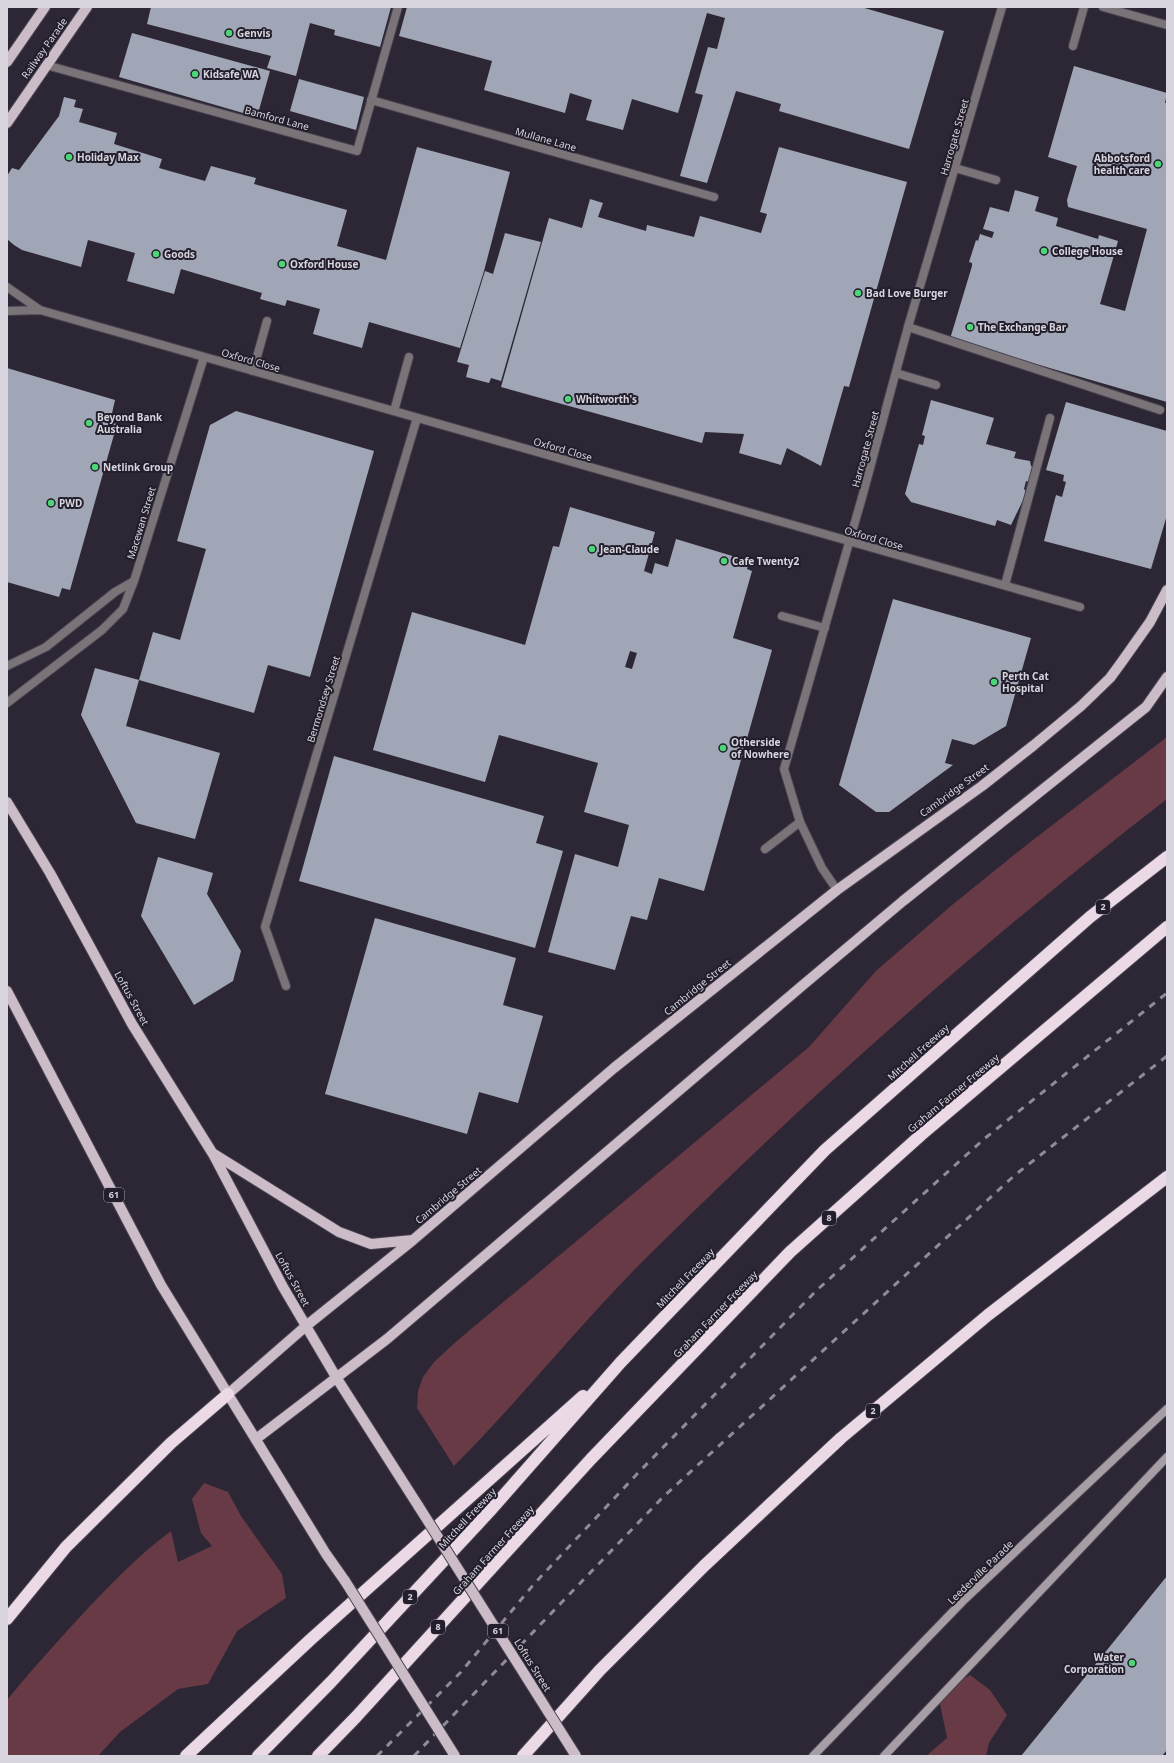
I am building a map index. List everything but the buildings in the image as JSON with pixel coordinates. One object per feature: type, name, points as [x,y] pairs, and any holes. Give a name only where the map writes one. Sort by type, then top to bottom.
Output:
[{"type":"highway","name":"Mitchell Freeway","points":[[258,1756],[331,1682],[489,1512],[621,1362],[825,1150],[1090,917],[1167,857]]},
{"type":"highway","name":"Graham Farmer Freeway","points":[[318,1756],[361,1711],[591,1459],[790,1252],[922,1135],[1167,927]]},
{"type":"highway","name":"2","points":[[522,1756],[600,1670],[704,1566],[840,1438],[988,1315],[1167,1177]]},
{"type":"highway","points":[[186,1756],[316,1635],[621,1362]]},
{"type":"highway","points":[[7,1619],[66,1547],[171,1443],[228,1394]]},
{"type":"main road","points":[[7,62],[45,7]]},
{"type":"main road","name":"Railway Parade","points":[[7,123],[87,7]]},
{"type":"main road","name":"Cambridge Street","points":[[228,1394],[306,1326],[413,1240],[614,1068],[837,890],[982,786],[1081,706],[1110,678],[1150,622],[1167,590]]},
{"type":"main road","points":[[256,1439],[387,1339],[803,984],[1146,707],[1167,677]]},
{"type":"main road","name":"Loftus Street","points":[[7,802],[50,873],[132,1024],[213,1154],[283,1287],[336,1377],[576,1756]]},
{"type":"main road","name":"61","points":[[7,991],[161,1285],[326,1554],[455,1756]]},
{"type":"main road","points":[[213,1154],[339,1232],[370,1244],[413,1240]]},
{"type":"main road","name":"Leederville Parade","points":[[813,1756],[965,1599],[1167,1409]]},
{"type":"main road","points":[[884,1756],[1167,1457]]},
{"type":"street","name":"Bamford Lane","points":[[46,65],[357,151],[398,7]]},
{"type":"street","name":"Harrogate Street","points":[[837,890],[822,868],[800,822],[784,769],[825,628],[908,327],[1002,7]]},
{"type":"street","points":[[1073,46],[1084,7]]},
{"type":"street","points":[[1103,7],[1167,25]]},
{"type":"street","name":"Mullane Lane","points":[[371,100],[714,197]]},
{"type":"street","points":[[955,168],[996,180]]},
{"type":"street","name":"Oxford Close","points":[[7,287],[40,310]]},
{"type":"street","name":"Oxford Close","points":[[7,311],[40,310],[1080,607]]},
{"type":"street","points":[[253,371],[267,321]]},
{"type":"street","points":[[908,327],[1160,410]]},
{"type":"street","name":"Macewan Street","points":[[7,702],[102,630],[123,608],[134,581],[204,357]]},
{"type":"street","points":[[394,411],[409,357]]},
{"type":"street","points":[[896,373],[936,385]]},
{"type":"street","name":"Bermondsey Street","points":[[286,986],[265,928],[417,418]]},
{"type":"street","points":[[1005,585],[1050,418]]},
{"type":"street","points":[[7,666],[46,647],[115,592],[134,581]]},
{"type":"street","points":[[782,616],[825,628]]},
{"type":"street","points":[[765,849],[800,822]]},
{"type":"shaded area","points":[[1167,737],[1167,799],[1098,853],[964,964],[898,1021],[769,1139],[644,1260],[454,1466],[417,1408],[418,1391],[423,1377],[434,1362],[458,1340],[809,1047],[876,971],[952,905],[1029,843]]},
{"type":"shaded area","points":[[204,1483],[228,1492],[241,1516],[282,1574],[286,1598],[237,1631],[208,1684],[178,1689],[120,1732],[98,1756],[7,1756],[7,1700],[59,1640],[109,1586],[139,1557],[171,1531],[178,1562],[212,1546],[201,1533],[192,1499]]},
{"type":"shaded area","points":[[970,1675],[990,1690],[1007,1715],[989,1743],[986,1756],[926,1756],[947,1738],[938,1694]]},
{"type":"railway","points":[[377,1756],[461,1672],[534,1584],[637,1474],[816,1291],[984,1139],[1167,993]]},
{"type":"railway","points":[[414,1756],[663,1497],[1015,1175],[1167,1056]]},
{"type":"place","name":"Genvis","points":[[229,33]]},
{"type":"place","name":"Kidsafe WA","points":[[195,74]]},
{"type":"place","name":"Holiday Max","points":[[69,157]]},
{"type":"place","name":"Abbotsford health care","points":[[1158,164]]},
{"type":"place","name":"College House","points":[[1044,251]]},
{"type":"place","name":"Goods","points":[[156,254]]},
{"type":"place","name":"Oxford House","points":[[282,264]]},
{"type":"place","name":"Bad Love Burger","points":[[858,293]]},
{"type":"place","name":"The Exchange Bar","points":[[970,327]]},
{"type":"place","name":"Whitworth's","points":[[568,399]]},
{"type":"place","name":"Beyond Bank Australia","points":[[89,423]]},
{"type":"place","name":"Netlink Group","points":[[95,467]]},
{"type":"place","name":"PWD","points":[[51,503]]},
{"type":"place","name":"Jean-Claude","points":[[592,549]]},
{"type":"place","name":"Cafe Twenty2","points":[[724,561]]},
{"type":"place","name":"Perth Cat Hospital","points":[[994,682]]},
{"type":"place","name":"Otherside of Nowhere","points":[[723,748]]},
{"type":"place","name":"Water Corporation","points":[[1132,1663]]}]
